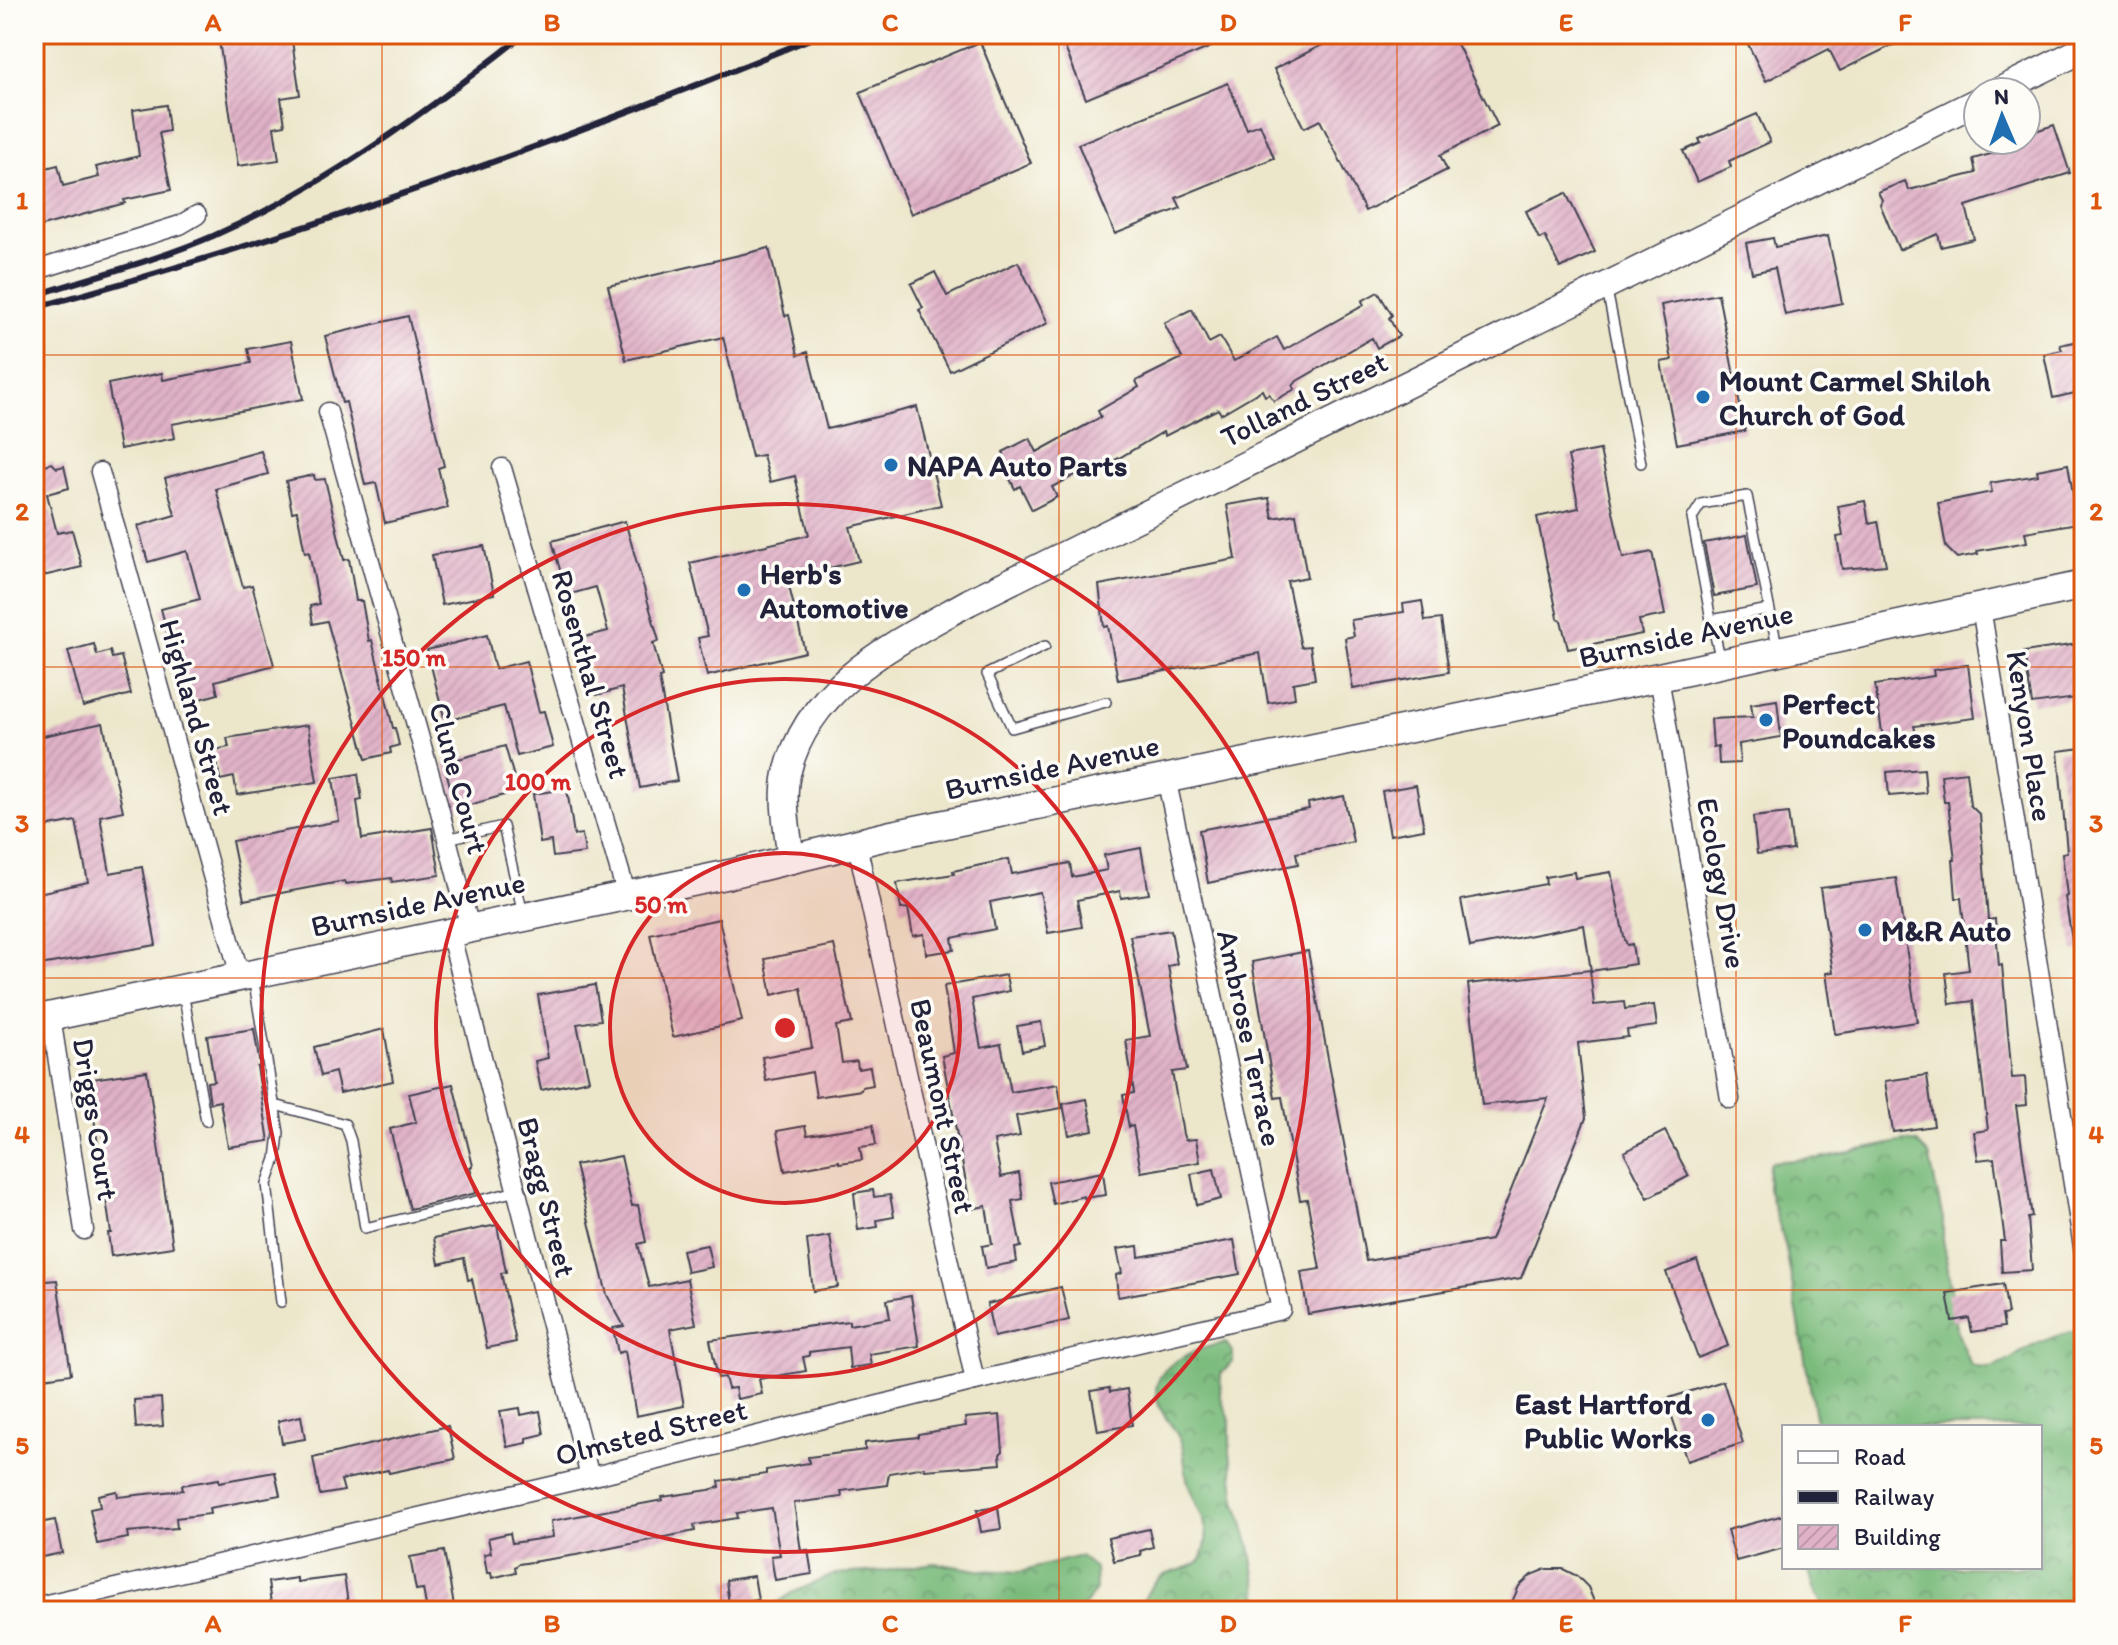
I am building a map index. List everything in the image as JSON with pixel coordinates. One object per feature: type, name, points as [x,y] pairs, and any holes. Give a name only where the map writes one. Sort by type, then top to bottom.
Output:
[{"type":"main road","points":[[2029,76],[2084,49]]},
{"type":"main road","name":"Tolland Street","points":[[791,860],[786,787],[800,736],[834,689],[874,655],[969,602],[1962,109]]},
{"type":"main road","name":"Burnside Avenue","points":[[43,1018],[2084,585]]},
{"type":"street","points":[[34,271],[180,225],[197,215]]},
{"type":"street","name":"Clune Court","points":[[328,412],[447,839],[460,930]]},
{"type":"street","name":"Rosenthal Street","points":[[502,468],[627,896]]},
{"type":"street","name":"Highland Street","points":[[100,472],[246,975]]},
{"type":"street","name":"Kenyon Place","points":[[1981,607],[2084,1253]]},
{"type":"street","name":"Ecology Drive","points":[[1659,677],[1730,1099]]},
{"type":"street","name":"Ambrose Terrace","points":[[1166,778],[1281,1310]]},
{"type":"street","name":"Beaumont Street","points":[[857,844],[975,1381]]},
{"type":"street","name":"Bragg Street","points":[[460,930],[517,1191],[590,1477]]},
{"type":"street","name":"Driggs Court","points":[[43,1018],[84,1230]]},
{"type":"street","name":"Olmsted Street","points":[[34,1607],[1281,1310]]},
{"type":"lane","points":[[1606,285],[1641,463]]},
{"type":"lane","points":[[1722,663],[1692,518],[1701,504],[1747,496],[1778,651]]},
{"type":"lane","points":[[1711,620],[1769,609]]},
{"type":"lane","points":[[1045,646],[987,674],[1012,728],[1106,702]]},
{"type":"lane","points":[[447,839],[503,826],[524,917]]},
{"type":"lane","points":[[246,975],[279,1133],[276,1159],[267,1184],[281,1302]]},
{"type":"lane","points":[[182,988],[206,1121]]},
{"type":"lane","points":[[275,1105],[345,1124],[351,1141],[365,1228],[517,1191]]},
{"type":"green space","points":[[1905,1141],[1917,1143],[1929,1155],[1943,1219],[1943,1239],[1958,1334],[1971,1365],[1995,1367],[2049,1339],[2084,1330],[2084,1611],[1826,1611],[1809,1569],[2042,1569],[2042,1425],[1817,1425],[1786,1248],[1768,1188],[1771,1162],[1820,1158]]},
{"type":"green space","points":[[1226,1343],[1233,1353],[1233,1361],[1221,1374],[1220,1395],[1230,1420],[1236,1500],[1250,1546],[1261,1611],[1139,1611],[1156,1581],[1201,1560],[1206,1536],[1186,1474],[1181,1442],[1159,1405],[1157,1387],[1161,1376],[1179,1359]]},
{"type":"green space","points":[[1080,1556],[1095,1568],[1096,1590],[1080,1611],[753,1611],[777,1603],[835,1574],[884,1571],[934,1563],[1020,1572]]},
{"type":"building","points":[[218,34],[291,34],[300,95],[281,98],[285,125],[274,127],[279,160],[238,166]]},
{"type":"building","points":[[1070,34],[1242,34],[1086,99],[1061,38]]},
{"type":"building","points":[[1344,34],[1452,34],[1498,126],[1440,155],[1447,170],[1365,211],[1320,120],[1304,128],[1274,69]]},
{"type":"building","points":[[1743,34],[1915,34],[1840,71],[1829,49],[1766,81]]},
{"type":"building","points":[[980,42],[1031,163],[911,214],[860,92]]},
{"type":"building","points":[[1228,83],[1247,129],[1260,124],[1274,158],[1176,198],[1181,208],[1115,234],[1078,144]]},
{"type":"building","points":[[166,105],[169,131],[159,133],[171,190],[124,200],[125,203],[42,226],[34,196],[34,171],[58,165],[63,186],[99,177],[96,167],[139,156],[133,110]]},
{"type":"building","points":[[1757,114],[1770,142],[1729,161],[1731,167],[1697,182],[1683,151],[1701,143],[1699,139]]},
{"type":"building","points":[[2054,125],[2070,173],[1966,206],[1974,239],[1941,247],[1938,234],[1899,250],[1878,192],[1905,181],[1909,190],[1976,173],[1973,159],[1984,156],[2042,156],[2042,129]]},
{"type":"building","points":[[1566,193],[1595,252],[1560,268],[1545,236],[1539,239],[1526,211]]},
{"type":"building","points":[[1828,236],[1842,303],[1785,315],[1775,268],[1752,273],[1746,243],[1773,238],[1775,247]]},
{"type":"building","points":[[769,248],[785,316],[789,315],[798,355],[808,352],[827,429],[917,407],[941,505],[850,527],[859,561],[787,578],[805,652],[707,676],[698,638],[708,636],[690,563],[809,535],[795,476],[770,482],[763,455],[752,457],[723,337],[626,360],[608,286]]},
{"type":"building","points":[[1018,262],[1048,323],[950,371],[919,310],[923,308],[911,284],[935,272],[947,296]]},
{"type":"building","points":[[1378,292],[1392,315],[1389,318],[1399,336],[1377,348],[1372,338],[1297,381],[1293,386],[1295,389],[1274,401],[1262,390],[1221,414],[1218,409],[1165,436],[1163,432],[1091,472],[1089,468],[1052,487],[1057,497],[1032,510],[1020,486],[1015,489],[1006,471],[1011,469],[1003,452],[1030,438],[1037,452],[1101,417],[1098,411],[1139,387],[1136,381],[1182,358],[1164,323],[1192,309],[1209,343],[1220,337],[1234,361],[1277,337],[1284,350],[1364,305],[1362,301]]},
{"type":"building","name":"Mount Carmel Shiloh Church of God","points":[[1718,294],[1745,431],[1677,444],[1661,362],[1672,360],[1661,305]]},
{"type":"building","points":[[408,316],[444,466],[438,468],[448,508],[385,523],[376,483],[365,485],[346,402],[342,403],[325,336]]},
{"type":"building","points":[[2084,340],[2084,391],[2053,398],[2044,354],[2062,350],[2060,345]]},
{"type":"building","points":[[291,341],[303,399],[172,424],[175,438],[120,449],[108,384],[162,373],[163,380],[251,363],[248,349]]},
{"type":"building","points":[[1600,450],[1623,558],[1652,552],[1665,615],[1639,620],[1642,634],[1568,649],[1558,618],[1537,517],[1579,508],[1568,456]]},
{"type":"building","points":[[261,451],[268,474],[216,489],[243,587],[252,585],[274,665],[215,681],[218,694],[189,702],[161,609],[200,599],[187,551],[148,562],[138,526],[175,515],[165,478]]},
{"type":"building","points":[[52,463],[57,468],[64,466],[69,488],[47,494],[57,533],[72,530],[82,567],[34,578],[34,539],[40,537],[34,515],[34,468]]},
{"type":"building","points":[[2068,464],[2078,523],[2025,532],[2027,542],[1957,558],[1946,547],[1938,503],[1992,492],[1990,483],[2038,475],[2037,470]]},
{"type":"building","points":[[314,475],[315,480],[325,479],[344,560],[349,559],[356,601],[362,601],[369,641],[372,640],[399,745],[390,748],[391,753],[366,759],[327,621],[313,624],[310,606],[319,604],[309,552],[305,553],[297,511],[292,512],[286,481]]},
{"type":"building","points":[[1269,498],[1273,518],[1296,514],[1307,577],[1287,581],[1301,647],[1310,646],[1315,679],[1293,683],[1295,698],[1268,703],[1260,653],[1118,680],[1108,626],[1104,627],[1099,585],[1236,559],[1227,505]]},
{"type":"building","points":[[1865,501],[1869,523],[1878,521],[1886,565],[1842,569],[1837,537],[1843,536],[1838,506]]},
{"type":"building","points":[[625,521],[659,641],[653,643],[662,677],[659,678],[677,781],[640,788],[622,688],[597,695],[581,638],[608,631],[596,587],[567,595],[552,541]]},
{"type":"building","points":[[1747,535],[1757,588],[1714,596],[1704,543]]},
{"type":"building","points":[[484,546],[494,594],[442,605],[432,555]]},
{"type":"building","points":[[1422,601],[1425,621],[1441,619],[1449,672],[1353,689],[1345,638],[1354,636],[1351,620],[1404,612],[1403,604]]},
{"type":"building","points":[[487,635],[495,669],[526,661],[539,712],[544,711],[553,747],[517,756],[504,706],[445,721],[427,650]]},
{"type":"building","points":[[2084,643],[2084,697],[2032,704],[2024,652]]},
{"type":"building","points":[[94,644],[97,655],[110,651],[112,658],[121,656],[131,694],[83,707],[68,651]]},
{"type":"building","points":[[1968,665],[1975,718],[1914,726],[1916,734],[1883,739],[1875,685],[1934,676],[1933,670]]},
{"type":"building","points":[[1777,700],[1781,737],[1739,744],[1740,763],[1719,764],[1718,746],[1713,747],[1711,719],[1753,717],[1751,704]]},
{"type":"building","points":[[103,723],[123,811],[100,816],[110,873],[142,867],[156,945],[34,966],[34,894],[88,882],[76,821],[34,829],[34,738]]},
{"type":"building","points":[[308,725],[317,782],[237,795],[234,777],[220,780],[215,750],[229,747],[227,738]]},
{"type":"building","points":[[505,746],[518,791],[456,809],[444,763]]},
{"type":"building","points":[[2082,748],[2084,951],[2074,952],[2065,897],[2062,853],[2067,852],[2058,751]]},
{"type":"building","points":[[1924,769],[1926,793],[1889,796],[1887,772]]},
{"type":"building","points":[[1966,772],[1970,805],[1980,815],[1988,920],[1995,919],[1999,966],[2002,965],[2012,1078],[2025,1077],[2027,1105],[2016,1106],[2032,1217],[2028,1218],[2032,1270],[2002,1272],[2000,1241],[2005,1241],[1994,1158],[1978,1160],[1974,1132],[1988,1130],[1973,1001],[1950,1004],[1946,973],[1969,970],[1961,898],[1956,898],[1948,802],[1944,802],[1941,775]]},
{"type":"building","points":[[358,774],[362,800],[357,801],[362,839],[432,828],[440,875],[392,882],[391,878],[345,884],[345,881],[244,900],[232,841],[339,821],[333,778]]},
{"type":"building","points":[[1416,785],[1424,829],[1390,835],[1382,791]]},
{"type":"building","points":[[567,789],[574,835],[582,834],[585,853],[553,857],[551,841],[540,843],[533,794]]},
{"type":"building","points":[[1344,796],[1353,842],[1296,853],[1298,864],[1208,883],[1199,830],[1309,809],[1308,803]]},
{"type":"building","points":[[1788,813],[1793,850],[1757,854],[1753,817]]},
{"type":"building","points":[[1141,848],[1149,894],[1121,898],[1120,891],[1077,900],[1082,927],[1048,933],[1040,892],[990,902],[995,929],[952,938],[954,950],[926,954],[924,934],[913,936],[908,908],[901,909],[897,883],[954,874],[953,871],[1009,859],[1012,874],[1070,863],[1072,877],[1107,870],[1104,855]]},
{"type":"building","points":[[1574,872],[1575,878],[1611,872],[1624,937],[1627,945],[1632,944],[1635,964],[1591,971],[1584,925],[1470,947],[1461,900],[1546,884],[1545,877]]},
{"type":"building","name":"M&R Auto","points":[[1896,878],[1917,1022],[1835,1034],[1826,973],[1833,972],[1820,888]]},
{"type":"building","points":[[719,919],[742,1021],[673,1037],[650,934]]},
{"type":"building","points":[[1171,930],[1177,964],[1168,966],[1187,1070],[1172,1072],[1183,1134],[1185,1140],[1196,1139],[1200,1162],[1141,1172],[1133,1126],[1129,1127],[1123,1095],[1134,1093],[1126,1040],[1150,1036],[1130,936]]},
{"type":"building","points":[[834,945],[852,1023],[836,1026],[842,1063],[857,1061],[858,1069],[870,1067],[873,1085],[861,1090],[816,1097],[812,1072],[766,1081],[762,1057],[812,1048],[801,988],[772,995],[765,959]]},
{"type":"building","points":[[1308,951],[1366,1261],[1491,1240],[1548,1098],[1482,1105],[1468,984],[1590,970],[1594,1005],[1624,1002],[1625,1009],[1654,1005],[1657,1026],[1627,1030],[1628,1037],[1578,1043],[1586,1118],[1521,1278],[1308,1314],[1301,1272],[1320,1269],[1307,1199],[1300,1200],[1282,1097],[1275,1098],[1252,962]]},
{"type":"building","points":[[1006,975],[1009,991],[972,999],[981,1048],[1001,1044],[1011,1092],[1058,1084],[1062,1108],[1016,1116],[1020,1136],[994,1141],[1001,1177],[1019,1173],[1023,1199],[1012,1201],[1021,1247],[1015,1248],[1017,1262],[986,1268],[982,1246],[992,1244],[986,1206],[971,1209],[942,1056],[954,1053],[944,986]]},
{"type":"building","points":[[595,985],[601,1020],[577,1024],[589,1080],[541,1090],[535,1061],[548,1058],[538,995]]},
{"type":"building","points":[[1041,1022],[1045,1046],[1022,1051],[1017,1026]]},
{"type":"building","points":[[254,1029],[269,1141],[228,1147],[220,1101],[210,1103],[207,1082],[214,1081],[207,1036]]},
{"type":"building","points":[[384,1029],[393,1081],[340,1093],[335,1072],[321,1076],[314,1047]]},
{"type":"building","points":[[147,1071],[173,1247],[111,1256],[108,1233],[111,1233],[92,1104],[88,1102],[85,1080]]},
{"type":"building","points":[[1927,1075],[1934,1126],[1893,1132],[1885,1081]]},
{"type":"building","points":[[453,1084],[473,1166],[470,1167],[476,1193],[410,1209],[390,1129],[416,1122],[409,1094]]},
{"type":"building","points":[[1087,1099],[1093,1130],[1069,1135],[1063,1104]]},
{"type":"building","points":[[873,1125],[876,1145],[860,1147],[862,1160],[785,1171],[777,1131],[805,1126],[807,1135]]},
{"type":"building","points":[[1665,1131],[1689,1176],[1648,1198],[1624,1152]]},
{"type":"building","points":[[621,1156],[632,1206],[638,1205],[646,1242],[638,1244],[649,1287],[687,1279],[696,1324],[670,1329],[684,1406],[636,1416],[625,1351],[618,1353],[613,1328],[624,1326],[607,1295],[575,1165]]},
{"type":"building","points":[[1214,1169],[1221,1199],[1197,1205],[1191,1174]]},
{"type":"building","points":[[1103,1172],[1106,1195],[1084,1196],[1053,1204],[1048,1182]]},
{"type":"building","points":[[873,1190],[874,1197],[890,1195],[894,1217],[877,1220],[878,1227],[858,1230],[854,1193]]},
{"type":"building","points":[[497,1225],[506,1272],[501,1273],[516,1342],[487,1348],[472,1279],[468,1280],[464,1258],[439,1264],[434,1238]]},
{"type":"building","points":[[830,1236],[838,1287],[813,1291],[807,1240]]},
{"type":"building","points":[[1234,1240],[1240,1274],[1118,1297],[1116,1275],[1122,1273],[1117,1249],[1138,1246],[1139,1257]]},
{"type":"building","points":[[707,1245],[712,1267],[687,1272],[682,1250]]},
{"type":"building","points":[[1697,1260],[1728,1346],[1698,1358],[1666,1272]]},
{"type":"building","points":[[57,1280],[71,1374],[36,1379],[34,1282]]},
{"type":"building","points":[[2003,1284],[2008,1314],[2002,1315],[2004,1327],[1972,1332],[1969,1318],[1952,1321],[1947,1293]]},
{"type":"building","points":[[1061,1287],[1069,1320],[994,1337],[987,1304]]},
{"type":"building","points":[[911,1296],[919,1346],[869,1354],[871,1365],[850,1368],[848,1347],[809,1352],[809,1356],[803,1357],[806,1371],[759,1379],[762,1394],[737,1399],[735,1388],[728,1389],[725,1377],[718,1378],[710,1340],[890,1318],[887,1300]]},
{"type":"building","points":[[1723,1381],[1743,1443],[1687,1461],[1666,1399]]},
{"type":"building","points":[[1109,1388],[1110,1392],[1127,1389],[1132,1425],[1098,1431],[1091,1391]]},
{"type":"building","points":[[161,1398],[163,1426],[136,1428],[134,1400]]},
{"type":"building","points":[[520,1408],[521,1415],[540,1411],[544,1434],[527,1438],[527,1443],[507,1447],[500,1411]]},
{"type":"building","points":[[1000,1415],[1001,1464],[925,1470],[925,1467],[889,1473],[887,1485],[841,1491],[842,1497],[794,1503],[801,1551],[808,1550],[812,1574],[775,1580],[771,1556],[780,1555],[772,1508],[737,1513],[738,1518],[694,1525],[695,1531],[519,1564],[515,1567],[516,1572],[492,1578],[491,1573],[487,1573],[484,1554],[491,1553],[488,1538],[510,1533],[512,1543],[553,1537],[551,1521],[709,1490],[720,1487],[719,1481],[809,1463],[808,1457],[865,1450],[865,1443],[918,1437],[918,1434],[966,1426],[965,1418]]},
{"type":"building","points":[[301,1416],[305,1439],[282,1443],[278,1421]]},
{"type":"building","points":[[448,1426],[455,1459],[341,1480],[344,1491],[320,1495],[313,1458]]},
{"type":"building","points":[[275,1472],[280,1495],[209,1508],[210,1514],[176,1518],[177,1528],[127,1532],[128,1538],[97,1544],[90,1509],[100,1507],[98,1495],[117,1491],[118,1497],[183,1490],[182,1485]]},
{"type":"building","points":[[998,1507],[1001,1529],[981,1532],[977,1510]]},
{"type":"building","points":[[1782,1516],[1782,1549],[1736,1561],[1727,1530]]},
{"type":"building","points":[[55,1520],[62,1553],[37,1558],[34,1524]]},
{"type":"building","points":[[1149,1529],[1153,1547],[1140,1551],[1141,1555],[1114,1561],[1108,1538]]},
{"type":"building","points":[[444,1551],[455,1611],[427,1611],[423,1589],[416,1590],[410,1557]]},
{"type":"building","points":[[1546,1569],[1563,1569],[1577,1576],[1588,1587],[1598,1611],[1508,1611],[1519,1586],[1531,1575]]},
{"type":"building","points":[[344,1576],[348,1603],[340,1604],[341,1611],[272,1611],[268,1582]]},
{"type":"building","points":[[754,1576],[758,1600],[729,1605],[726,1580]]},
{"type":"railway","points":[[34,296],[169,253],[255,216],[375,145],[525,34]]},
{"type":"railway","points":[[34,308],[135,280],[432,184],[628,112],[822,34]]},
{"type":"place","name":"Mount Carmel Shiloh Church of God","points":[[1703,397]]},
{"type":"place","name":"NAPA Auto Parts","points":[[891,465]]},
{"type":"place","name":"Herb's Automotive","points":[[744,590]]},
{"type":"place","name":"Perfect Poundcakes","points":[[1766,720]]},
{"type":"place","name":"M&R Auto","points":[[1865,930]]},
{"type":"place","name":"East Hartford Public Works","points":[[1708,1420]]}]
